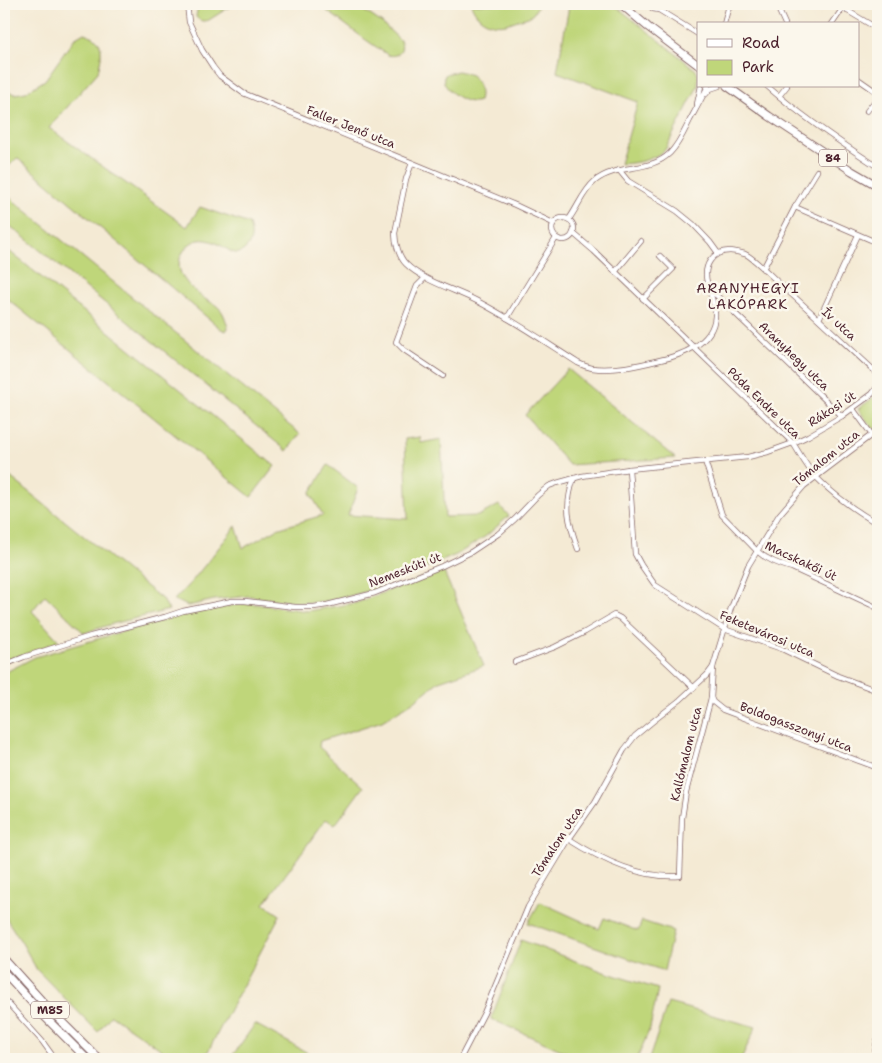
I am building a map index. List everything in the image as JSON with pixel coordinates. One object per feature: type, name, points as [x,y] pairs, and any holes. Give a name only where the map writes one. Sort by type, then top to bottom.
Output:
[{"type":"main road","points":[[620,4],[697,64]]},
{"type":"main road","name":"84","points":[[730,88],[852,171],[878,186]]},
{"type":"main road","name":"M85","points":[[4,959],[51,1011],[99,1059]]},
{"type":"main road","name":"M85","points":[[4,972],[86,1059]]},
{"type":"main road","points":[[876,1059],[878,1041]]},
{"type":"street","name":"Faller Jenő utca","points":[[187,4],[190,22],[202,50],[220,76],[243,93],[515,205],[553,223]]},
{"type":"street","points":[[725,22],[731,4]]},
{"type":"street","points":[[776,4],[784,22]]},
{"type":"street","points":[[836,4],[878,29]]},
{"type":"street","points":[[650,5],[653,9],[659,10],[697,33]]},
{"type":"street","points":[[833,22],[843,8]]},
{"type":"street","points":[[860,80],[878,93]]},
{"type":"street","points":[[696,108],[701,88]]},
{"type":"street","points":[[569,219],[586,190],[606,173],[651,164],[662,160],[670,153],[679,142],[707,88]]},
{"type":"street","points":[[696,108],[708,91],[715,88]]},
{"type":"street","points":[[769,88],[878,167]]},
{"type":"street","points":[[779,96],[785,88]]},
{"type":"street","points":[[866,111],[878,97]]},
{"type":"street","points":[[412,163],[406,179],[395,233],[395,239],[401,256],[406,264],[425,278],[477,301],[578,363],[590,368],[618,368],[664,360],[693,348],[703,341],[710,332],[714,322],[715,314],[706,272],[710,260],[718,253],[693,224],[677,211],[628,181],[619,170]]},
{"type":"street","points":[[763,269],[795,207],[817,172]]},
{"type":"street","points":[[795,207],[878,243]]},
{"type":"street","points":[[558,218],[569,219],[574,227],[573,233],[566,240],[559,240],[551,230],[553,223],[558,218]]},
{"type":"street","points":[[573,233],[594,251],[693,348]]},
{"type":"street","points":[[819,319],[858,235]]},
{"type":"street","points":[[507,318],[556,238]]},
{"type":"street","points":[[615,272],[641,241]]},
{"type":"street","name":"Ív utca","points":[[718,253],[729,251],[746,254],[878,374]]},
{"type":"street","points":[[643,299],[673,269],[660,256]]},
{"type":"street","points":[[425,278],[417,286],[396,342],[404,350],[443,376]]},
{"type":"street","name":"Aranyhegy utca","points":[[710,291],[842,416]]},
{"type":"street","name":"Póda Endre utca","points":[[693,348],[793,443],[816,477],[866,518],[878,524]]},
{"type":"street","name":"Rákosi út","points":[[793,443],[853,409],[872,394],[878,386]]},
{"type":"street","points":[[853,409],[872,435]]},
{"type":"street","name":"Tómalom utca","points":[[711,698],[713,667],[738,590],[748,566],[779,515],[804,486],[878,430]]},
{"type":"street","name":"Nemeskúti út","points":[[4,665],[91,636],[183,611],[232,601],[314,607],[376,593],[471,552],[515,519],[544,490],[557,483],[582,476],[629,469],[748,457],[793,443]]},
{"type":"street","name":"Macskakői út","points":[[705,461],[722,515],[757,551],[770,560],[792,568],[878,608]]},
{"type":"street","name":"Feketevárosi utca","points":[[629,469],[635,554],[652,582],[724,629],[782,649],[838,676],[878,690]]},
{"type":"street","points":[[574,478],[568,497],[568,510],[569,521],[578,549]]},
{"type":"street","points":[[515,662],[555,647],[614,615],[620,618],[694,688]]},
{"type":"street","name":"Tómalom utca","points":[[460,1059],[484,1013],[528,907],[569,838],[595,802],[628,743],[642,729],[694,688],[713,667]]},
{"type":"street","name":"Boldogasszonyi utca","points":[[711,698],[723,710],[878,768]]},
{"type":"street","name":"Kallómalom utca","points":[[569,838],[597,856],[638,871],[660,876],[680,876],[682,818],[686,792],[711,698]]},
{"type":"street","points":[[4,998],[42,1041],[55,1059]]},
{"type":"green space","points":[[201,4],[234,4],[209,20],[203,21],[196,17]]},
{"type":"green space","points":[[318,4],[354,4],[382,23],[400,40],[402,47],[400,52],[392,56],[388,55]]},
{"type":"green space","points":[[471,4],[539,4],[530,16],[500,25],[484,21],[476,14]]},
{"type":"green space","points":[[565,4],[613,4],[696,70],[697,88],[665,150],[660,154],[644,161],[620,164],[638,102],[557,72],[569,6]]},
{"type":"green space","points":[[84,33],[94,37],[99,42],[101,58],[98,72],[49,128],[187,227],[200,207],[249,224],[251,241],[244,250],[236,253],[213,242],[199,240],[187,247],[179,261],[181,274],[190,286],[222,311],[228,328],[226,331],[221,329],[17,158],[4,171],[4,86],[8,91],[15,94],[26,92],[45,80],[74,39]]},
{"type":"green space","points":[[458,71],[474,77],[480,92],[479,101],[469,102],[464,100],[453,94],[446,86],[444,77],[446,74]]},
{"type":"green space","points":[[4,193],[300,434],[287,451],[4,221]]},
{"type":"green space","points":[[4,247],[275,466],[251,497],[4,296]]},
{"type":"green space","points":[[568,369],[675,458],[569,465],[525,415]]},
{"type":"green space","points":[[878,394],[878,425],[873,429],[858,409]]},
{"type":"green space","points":[[420,437],[421,443],[441,439],[445,517],[478,516],[499,505],[509,516],[486,536],[456,555],[369,591],[329,601],[299,603],[249,596],[214,600],[188,606],[174,600],[193,580],[236,526],[243,548],[277,529],[323,515],[310,493],[328,465],[358,488],[348,515],[408,519],[405,439]]},
{"type":"green space","points":[[4,472],[163,600],[169,610],[84,633],[45,595],[32,611],[59,641],[4,662]]},
{"type":"green space","points":[[443,570],[484,666],[439,681],[413,702],[382,721],[320,741],[319,747],[363,787],[335,825],[326,819],[264,904],[280,915],[204,1059],[194,1059],[189,1055],[187,1059],[175,1059],[111,1015],[98,1032],[37,970],[4,915],[4,673],[35,657],[190,612],[248,603],[307,611],[356,603]]},
{"type":"green space","points":[[540,902],[599,929],[604,918],[638,931],[642,921],[673,931],[664,971],[528,923]]},
{"type":"green space","points":[[521,940],[604,972],[658,989],[650,1028],[637,1059],[568,1059],[570,1054],[491,1019]]},
{"type":"green space","points":[[668,1003],[756,1027],[741,1059],[649,1059]]},
{"type":"green space","points":[[255,1024],[319,1059],[230,1059]]},
{"type":"district","name":"ARANYHEGYI LAKÓPARK","points":[[748,296]]}]
